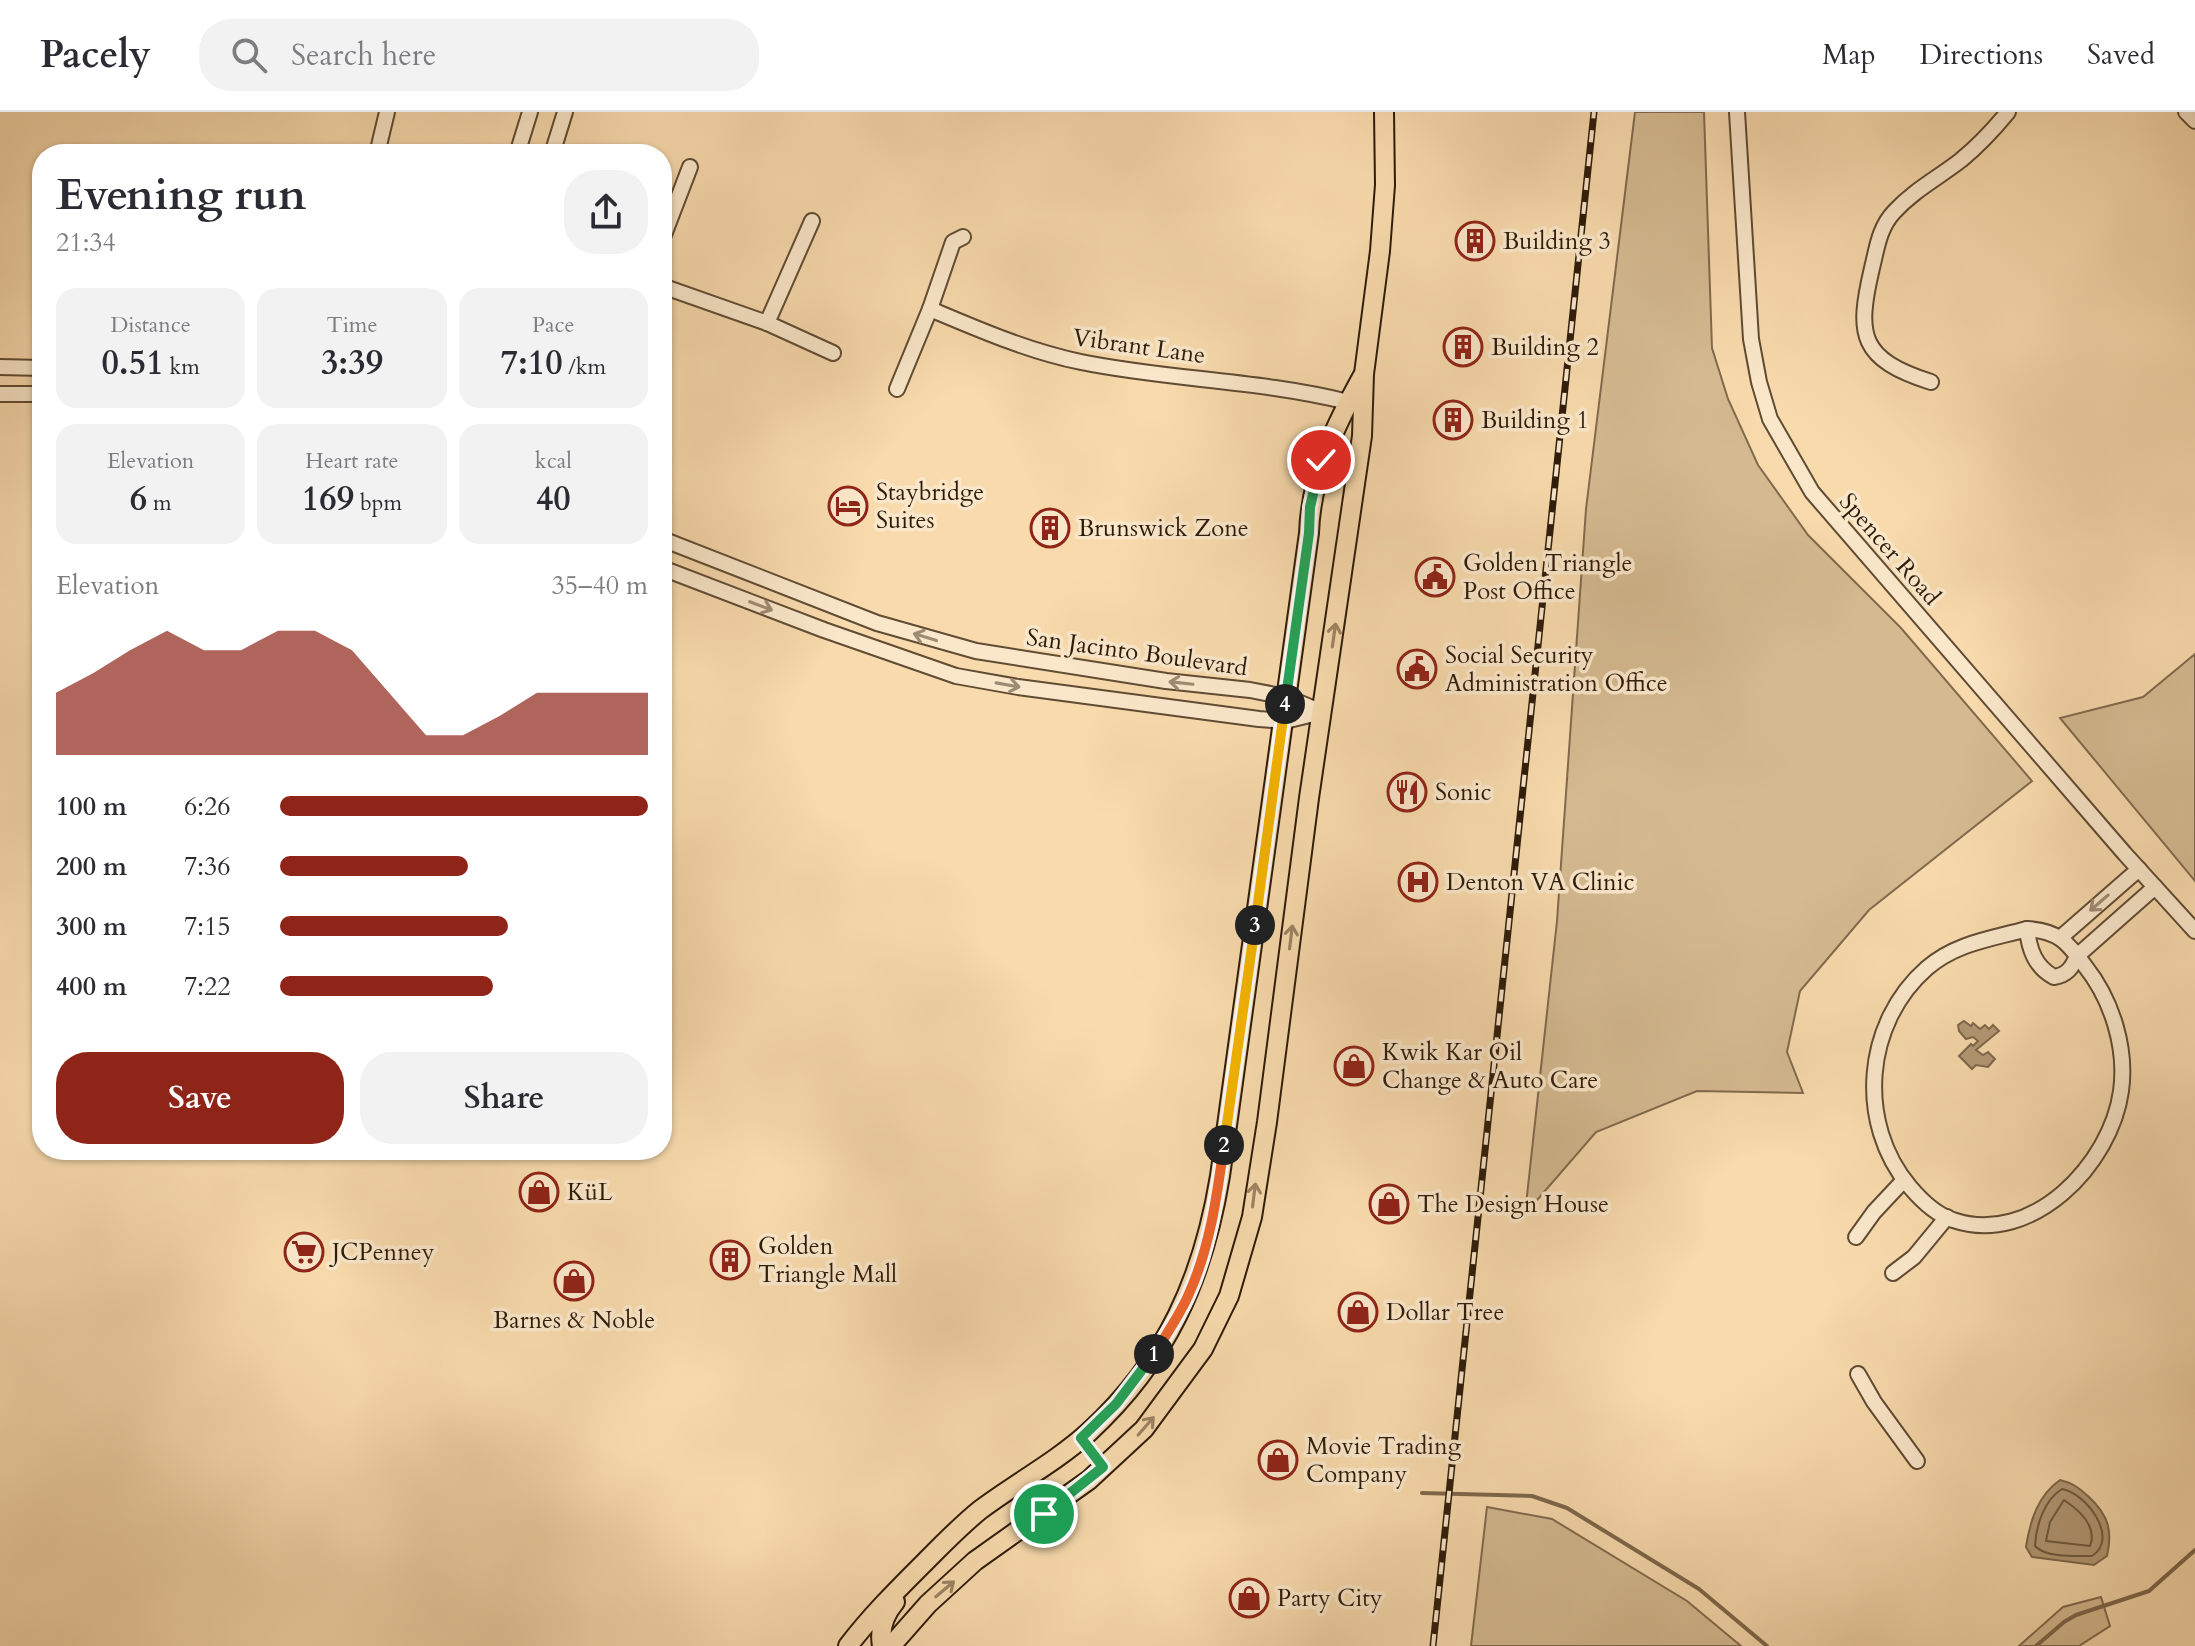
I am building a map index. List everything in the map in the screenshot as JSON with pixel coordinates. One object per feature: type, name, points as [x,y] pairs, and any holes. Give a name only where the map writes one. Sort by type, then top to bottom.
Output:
[{"type":"main road","points":[[891,1646],[928,1604],[975,1561],[1044,1514],[1103,1467],[1144,1429],[1203,1349],[1229,1296],[1252,1217],[1267,1122],[1362,436],[1364,374],[1385,185],[1384,112]]},
{"type":"main road","points":[[848,1646],[876,1610],[955,1530],[1081,1438],[1116,1404],[1145,1369],[1181,1312],[1201,1263],[1220,1176],[1285,721],[1310,507],[1321,460],[1364,374]]},
{"type":"main road","points":[[1081,1438],[1103,1467]]},
{"type":"main road","points":[[882,1646],[880,1638],[886,1614],[948,1547],[955,1530]]},
{"type":"street","points":[[379,144],[387,112]]},
{"type":"street","points":[[520,144],[530,112]]},
{"type":"street","points":[[555,144],[565,112]]},
{"type":"street","name":"Spencer Road","points":[[1737,112],[1751,339],[1770,419],[1812,492],[2195,931]]},
{"type":"street","points":[[1931,382],[1903,373],[1874,352],[1864,333],[1866,291],[1880,232],[1892,213],[1924,183],[1961,160],[2008,112]]},
{"type":"street","points":[[2186,112],[2195,121]]},
{"type":"street","points":[[672,214],[690,167]]},
{"type":"street","points":[[767,323],[812,221]]},
{"type":"street","points":[[897,389],[953,242],[963,237]]},
{"type":"street","points":[[672,290],[767,323],[833,353]]},
{"type":"street","name":"Vibrant Lane","points":[[930,309],[1021,347],[1082,362],[1312,393],[1348,402]]},
{"type":"street","points":[[0,367],[32,368]]},
{"type":"street","points":[[0,394],[32,394]]},
{"type":"street","name":"San Jacinto Boulevard","points":[[672,543],[877,623],[952,645],[1103,671],[1286,697],[1322,712]]},
{"type":"street","points":[[729,593],[738,568]]},
{"type":"street","name":"San Jacinto Boulevard","points":[[672,572],[956,676],[1285,721],[1322,712]]},
{"type":"street","points":[[1086,696],[1103,671]]},
{"type":"street","points":[[1103,671],[1110,699]]},
{"type":"street","points":[[2060,938],[2139,869]]},
{"type":"street","points":[[2027,929],[2028,946],[2046,973],[2054,977],[2063,976],[2077,956],[2155,887]]},
{"type":"street","points":[[2027,929],[2055,933],[2060,938],[2099,985],[2120,1046],[2120,1095],[2106,1138],[2075,1181],[2021,1219],[1986,1224],[1947,1217],[1927,1204],[1904,1180],[1884,1140],[1874,1100],[1874,1072],[1890,1012],[1912,982],[1939,958],[1966,944],[2027,929]]},
{"type":"street","points":[[1856,1237],[1904,1180]]},
{"type":"street","points":[[1893,1273],[1914,1257],[1947,1217]]},
{"type":"street","points":[[1858,1374],[1874,1402],[1917,1461]]},
{"type":"shaded area","points":[[1635,112],[1704,112],[1712,348],[1728,399],[1758,465],[1808,535],[1901,628],[2032,781],[1869,910],[1800,991],[1787,1052],[1803,1093],[1697,1091],[1596,1132],[1525,1214],[1557,921],[1586,509]]},
{"type":"shaded area","points":[[2195,654],[2195,881],[2060,718],[2143,697]]},
{"type":"shaded area","points":[[1487,1507],[1552,1519],[1687,1601],[1741,1646],[1471,1646]]},
{"type":"shaded area","points":[[2101,1597],[2110,1626],[2079,1646],[2019,1646],[2063,1607]]},
{"type":"water","points":[[1964,1021],[1980,1029],[1985,1025],[1989,1029],[1993,1025],[1999,1031],[1976,1050],[1983,1055],[1988,1052],[1995,1059],[1988,1067],[1976,1065],[1972,1069],[1959,1056],[1978,1041],[1973,1037],[1966,1039],[1959,1031],[1958,1025]]},
{"type":"water","points":[[2060,1480],[2076,1486],[2089,1497],[2101,1510],[2107,1524],[2107,1556],[2094,1565],[2032,1557],[2026,1547],[2036,1509],[2046,1493]]},
{"type":"waterway","points":[[1422,1493],[1532,1496],[1567,1508],[1699,1589],[1767,1646]]},
{"type":"waterway","points":[[2036,1646],[2076,1615],[2149,1591],[2195,1550]]},
{"type":"railway","points":[[1433,1646],[1594,112]]},
{"type":"place","name":"Building 3","points":[[1475,241]]},
{"type":"place","name":"Building 2","points":[[1463,347]]},
{"type":"place","name":"Building 1","points":[[1453,420]]},
{"type":"place","name":"Staybridge Suites","points":[[848,506]]},
{"type":"place","name":"Brunswick Zone","points":[[1050,528]]},
{"type":"place","name":"Golden Triangle Post Office","points":[[1435,577]]},
{"type":"place","name":"Social Security Administration Office","points":[[1417,669]]},
{"type":"place","name":"Sonic","points":[[1407,792]]},
{"type":"place","name":"Denton VA Clinic","points":[[1418,882]]},
{"type":"place","name":"Kwik Kar Oil Change & Auto Care","points":[[1354,1066]]},
{"type":"place","name":"KüL","points":[[539,1192]]},
{"type":"place","name":"The Design House","points":[[1389,1204]]},
{"type":"place","name":"JCPenney","points":[[304,1252]]},
{"type":"place","name":"Golden Triangle Mall","points":[[730,1260]]},
{"type":"place","name":"Barnes & Noble","points":[[574,1281]]},
{"type":"place","name":"Dollar Tree","points":[[1358,1312]]},
{"type":"place","name":"Movie Trading Company","points":[[1278,1460]]},
{"type":"place","name":"Party City","points":[[1249,1598]]},
{"type":"route","points":[[1044,1514],[1103,1467],[1081,1438],[1116,1404],[1145,1369],[1181,1312],[1201,1263],[1220,1176],[1285,721],[1310,507],[1321,460]]}]
